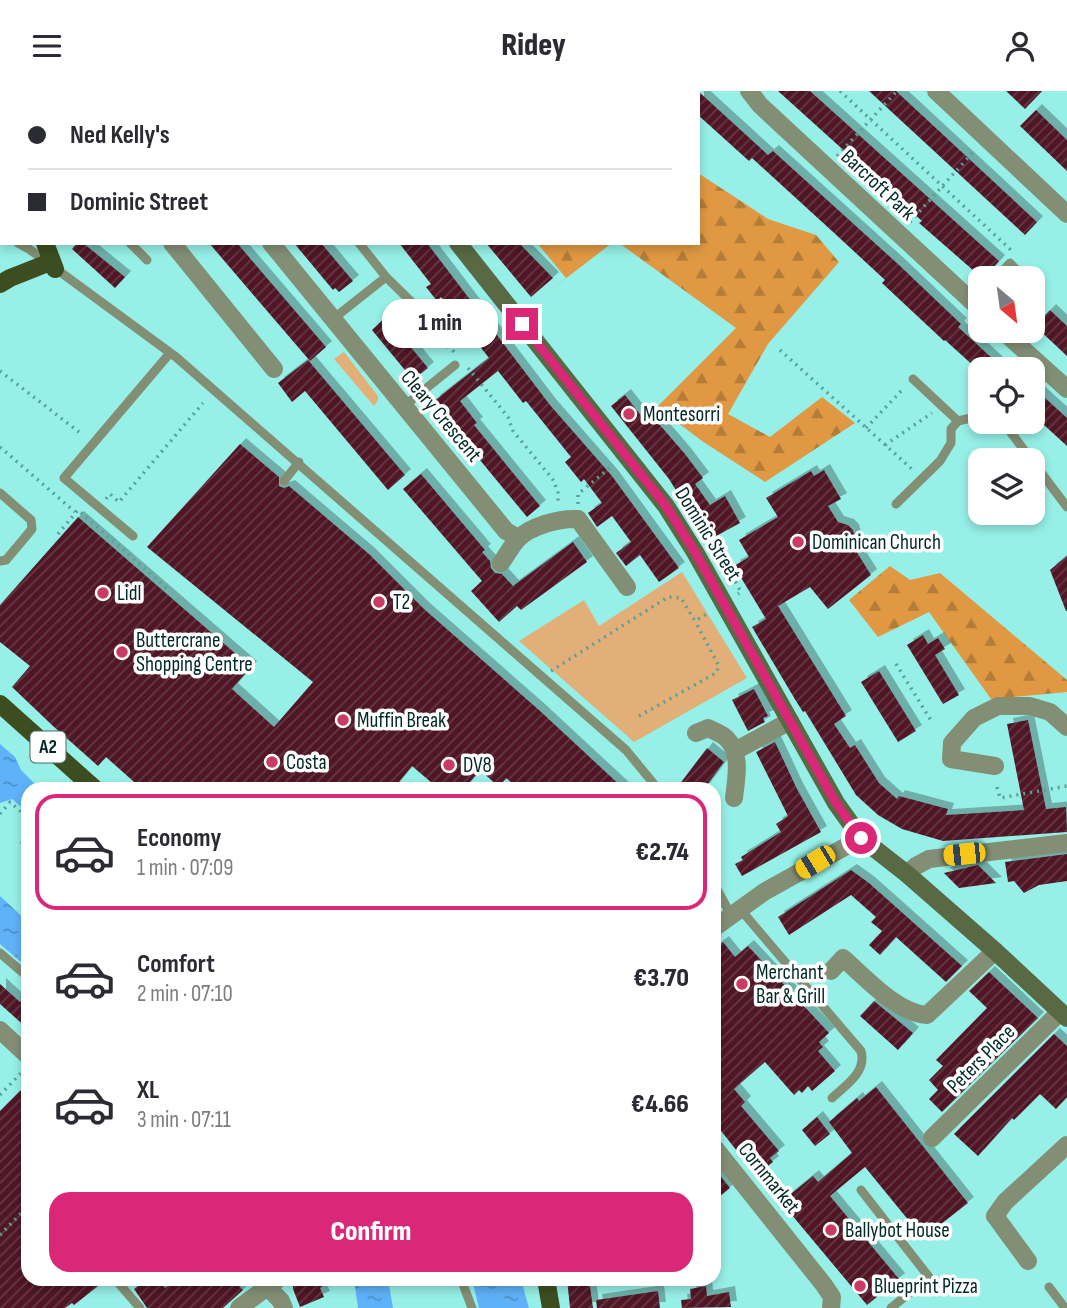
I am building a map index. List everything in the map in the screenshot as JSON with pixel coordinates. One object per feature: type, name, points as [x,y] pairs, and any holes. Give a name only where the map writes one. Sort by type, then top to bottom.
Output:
[{"type":"main road","points":[[0,284],[51,266],[46,245]]},
{"type":"main road","name":"Dominic Street","points":[[460,245],[666,506],[695,552],[836,803],[861,838],[907,874],[995,951],[1063,1015]]},
{"type":"main road","name":"A2","points":[[0,704],[87,782]]},
{"type":"main road","points":[[547,1286],[551,1308]]},
{"type":"street","name":"Barcroft Park","points":[[749,91],[760,105],[825,167],[968,294]]},
{"type":"street","points":[[936,91],[1067,213]]},
{"type":"street","points":[[174,245],[274,369]]},
{"type":"street","name":"Cleary Crescent","points":[[273,245],[506,531],[518,538]]},
{"type":"street","points":[[1016,343],[1067,389]]},
{"type":"street","points":[[501,563],[518,538],[559,520],[578,519],[627,587]]},
{"type":"street","points":[[995,766],[951,759],[952,743],[974,718],[998,706],[1030,706],[1050,712],[1067,727]]},
{"type":"street","points":[[735,751],[790,722]]},
{"type":"street","points":[[696,733],[708,728],[727,738],[735,751],[737,767],[734,798]]},
{"type":"street","points":[[721,923],[815,862],[861,838]]},
{"type":"street","points":[[907,874],[929,859],[1067,842]]},
{"type":"street","points":[[831,971],[843,958],[912,1014],[927,1015],[995,951]]},
{"type":"street","name":"Peters Place","points":[[932,1138],[1063,1015]]},
{"type":"street","points":[[0,1030],[21,1050]]},
{"type":"street","points":[[1028,1261],[995,1216],[1005,1202],[1067,1145]]},
{"type":"street","name":"Cornmarket","points":[[721,1156],[824,1285],[832,1297],[831,1308]]},
{"type":"street","points":[[239,1308],[264,1286]]},
{"type":"street","points":[[271,1286],[284,1308]]},
{"type":"lane","points":[[21,245],[170,353],[299,462],[626,750],[652,782]]},
{"type":"lane","points":[[132,245],[147,260]]},
{"type":"lane","points":[[361,245],[386,277],[432,321]]},
{"type":"lane","points":[[332,320],[386,277]]},
{"type":"lane","points":[[132,536],[64,478],[170,353]]},
{"type":"lane","points":[[403,407],[455,365]]},
{"type":"lane","points":[[913,379],[958,421]]},
{"type":"lane","points":[[896,504],[940,461],[951,443],[951,429],[958,421],[968,419]]},
{"type":"lane","points":[[1012,434],[1067,507]]},
{"type":"lane","points":[[284,481],[299,462]]},
{"type":"lane","points":[[0,493],[31,520],[32,530],[6,560],[0,561]]},
{"type":"lane","points":[[721,893],[861,1051],[862,1066],[855,1077],[832,1098]]},
{"type":"lane","points":[[0,953],[21,971]]},
{"type":"lane","points":[[861,1190],[929,1277],[891,1308]]},
{"type":"lane","points":[[121,1286],[140,1308]]},
{"type":"lane","points":[[464,1286],[472,1308]]},
{"type":"lane","points":[[1049,1287],[1065,1308]]},
{"type":"path","points":[[840,91],[1013,252]]},
{"type":"path","points":[[825,167],[898,91]]},
{"type":"path","points":[[899,235],[986,138]]},
{"type":"path","points":[[432,321],[429,335],[443,349],[505,302]]},
{"type":"path","points":[[448,345],[508,417],[513,431],[554,481],[558,493],[559,520]]},
{"type":"path","points":[[780,349],[922,479]]},
{"type":"path","points":[[1,370],[79,432]]},
{"type":"path","points":[[866,428],[913,379]]},
{"type":"path","points":[[89,520],[110,494],[118,502],[203,403]]},
{"type":"path","points":[[885,445],[940,407]]},
{"type":"path","points":[[0,447],[76,513]]},
{"type":"path","points":[[578,519],[578,494],[625,455]]},
{"type":"path","points":[[58,534],[78,510],[170,591]]},
{"type":"path","points":[[724,568],[727,567],[741,592]]},
{"type":"path","points":[[545,678],[554,668],[668,597],[681,598],[719,666],[716,673],[639,716]]},
{"type":"path","points":[[695,621],[724,603]]},
{"type":"path","points":[[896,664],[932,722]]},
{"type":"path","points":[[998,787],[1000,798],[1067,786]]},
{"type":"path","points":[[0,814],[10,802],[21,812]]},
{"type":"path","points":[[0,1095],[21,1073]]},
{"type":"path","points":[[0,1235],[21,1213]]},
{"type":"shaded area","points":[[344,352],[378,396],[374,406],[334,359]]},
{"type":"shaded area","points":[[682,572],[747,678],[634,742],[519,641],[584,600],[599,626]]},
{"type":"green space","points":[[700,174],[768,219],[816,235],[839,262],[768,344],[728,414],[770,437],[822,397],[855,423],[765,482],[702,441],[657,407],[736,328],[622,245],[700,245]]},
{"type":"green space","points":[[539,245],[609,245],[535,302],[566,278]]},
{"type":"green space","points":[[890,566],[910,580],[940,573],[1067,680],[1067,692],[991,699],[929,612],[878,637],[849,600]]},
{"type":"water","points":[[0,744],[15,757],[21,770],[33,782],[21,782],[21,807],[12,799],[0,803]]},
{"type":"water","points":[[0,896],[21,916],[21,962],[0,944]]},
{"type":"water","points":[[355,1286],[389,1286],[393,1308],[358,1308]]},
{"type":"water","points":[[474,1286],[523,1286],[529,1308],[479,1308]]},
{"type":"building","points":[[778,91],[810,91],[999,261],[995,266],[968,266],[919,223],[922,221]]},
{"type":"building","points":[[869,91],[896,91],[1037,222],[1025,235]]},
{"type":"building","points":[[1006,91],[1042,91],[1025,109]]},
{"type":"building","points":[[700,93],[768,155],[773,151],[899,265],[961,324],[958,327],[968,336],[968,343],[976,343],[991,357],[968,357],[968,361],[944,341],[882,283],[885,280],[752,158],[749,161],[700,117]]},
{"type":"building","points":[[1036,110],[1067,140],[1067,171],[1020,126]]},
{"type":"building","points":[[75,245],[85,245],[125,277],[115,288],[72,249]]},
{"type":"building","points":[[211,245],[239,245],[326,347],[310,361]]},
{"type":"building","points":[[296,245],[323,245],[353,281],[339,292],[335,288],[333,290]]},
{"type":"building","points":[[401,245],[429,245],[550,405],[612,476],[679,568],[659,582],[640,555],[626,566],[616,553],[631,542],[612,516],[597,527],[588,513],[602,503],[584,479],[581,482],[565,462],[571,457],[498,371],[460,401],[477,423],[474,425],[540,506],[527,517],[434,401],[489,358],[441,297],[437,301],[426,287],[431,284]]},
{"type":"building","points":[[488,245],[521,245],[553,278],[531,297]]},
{"type":"building","points":[[1050,310],[1067,326],[1067,356],[1045,335],[1045,315]]},
{"type":"building","points":[[386,317],[428,368],[413,380],[372,330]]},
{"type":"building","points":[[308,360],[405,475],[388,490],[305,391],[292,402],[278,383]]},
{"type":"building","points":[[625,395],[646,422],[653,417],[685,454],[703,478],[695,484],[710,505],[725,496],[740,523],[707,541],[669,479],[611,406]]},
{"type":"building","points":[[1045,398],[1067,418],[1067,446],[1045,426]]},
{"type":"building","name":"Buttercrane Shopping Centre","points":[[240,444],[279,477],[279,486],[289,486],[369,554],[424,609],[616,782],[511,782],[506,778],[503,782],[493,782],[480,770],[470,782],[431,782],[412,766],[399,782],[134,782],[106,757],[98,766],[12,687],[30,666],[0,642],[0,605],[78,517],[251,667],[232,689],[274,727],[313,682],[147,547]]},
{"type":"building","points":[[824,470],[841,499],[828,506],[838,522],[853,530],[853,546],[871,575],[828,609],[810,587],[778,606],[846,716],[834,724],[850,748],[855,745],[879,783],[897,799],[899,796],[948,809],[946,815],[1024,810],[1007,724],[1028,720],[1046,809],[1066,807],[1067,832],[943,841],[902,829],[878,815],[856,795],[752,627],[766,619],[734,566],[749,557],[739,540],[778,517],[766,498],[811,471],[814,476]]},
{"type":"building","points":[[421,474],[485,550],[482,552],[495,573],[502,574],[513,586],[573,542],[587,562],[521,610],[517,606],[499,622],[471,591],[482,581],[403,489]]},
{"type":"building","points":[[1067,556],[1067,611],[1066,611],[1050,570]]},
{"type":"building","points":[[923,635],[928,644],[938,638],[945,649],[935,655],[959,695],[943,704],[907,645]]},
{"type":"building","points":[[879,671],[916,731],[898,742],[861,682]]},
{"type":"building","points":[[754,689],[768,716],[763,718],[765,722],[748,731],[732,700]]},
{"type":"building","points":[[775,742],[821,832],[742,876],[735,864],[743,860],[741,857],[781,832],[776,824],[788,816],[756,752]]},
{"type":"building","points":[[707,748],[724,762],[709,782],[681,782]]},
{"type":"building","points":[[1067,854],[1067,881],[1039,885],[1024,893],[1014,881],[1008,882],[1005,862]]},
{"type":"building","points":[[978,865],[996,883],[959,888],[944,873]]},
{"type":"building","points":[[851,870],[962,966],[946,982],[896,937],[880,955],[869,945],[882,931],[871,922],[876,917],[851,895],[789,935],[778,917]]},
{"type":"building","points":[[723,942],[735,957],[748,946],[829,1033],[819,1042],[823,1047],[818,1051],[835,1071],[812,1091],[808,1086],[802,1093],[799,1090],[794,1095],[765,1062],[734,1089],[745,1102],[741,1106],[779,1151],[770,1158],[773,1162],[756,1175],[721,1131]]},
{"type":"building","points":[[989,972],[1038,1018],[942,1112],[929,1099],[938,1090],[929,1080],[943,1066],[936,1060],[987,1008],[969,991]]},
{"type":"building","points":[[0,984],[21,1001],[21,1023],[0,1004]]},
{"type":"building","points":[[874,1001],[913,1033],[898,1050],[860,1016]]},
{"type":"building","points":[[1054,1034],[1067,1046],[1067,1097],[1056,1109],[1040,1094],[1014,1120],[1012,1118],[978,1156],[954,1134]]},
{"type":"building","points":[[876,1087],[968,1203],[923,1238],[865,1167],[830,1196],[899,1279],[867,1305],[781,1202],[813,1176],[818,1182],[852,1153],[829,1122],[857,1098],[859,1101]]},
{"type":"building","points":[[21,1090],[21,1286],[98,1286],[74,1305],[72,1303],[65,1308],[0,1308],[0,1111]]},
{"type":"building","points":[[817,1117],[830,1134],[815,1146],[802,1130]]},
{"type":"building","points":[[721,1177],[730,1188],[721,1195]]},
{"type":"building","points":[[138,1286],[239,1286],[243,1290],[223,1308],[147,1308],[134,1289]]},
{"type":"building","points":[[293,1286],[323,1286],[320,1288],[324,1297],[300,1307]]},
{"type":"building","points":[[568,1286],[590,1286],[593,1308],[570,1308]]},
{"type":"building","points":[[706,1286],[707,1296],[729,1292],[731,1307],[682,1308],[681,1300],[691,1299],[690,1289]]},
{"type":"building","points":[[658,1291],[660,1308],[597,1308],[596,1300]]},
{"type":"place","name":"Montesorri","points":[[629,414]]},
{"type":"place","name":"Dominican Church","points":[[798,542]]},
{"type":"place","name":"Lidl","points":[[103,593]]},
{"type":"place","name":"T2","points":[[379,602]]},
{"type":"place","name":"Buttercrane Shopping Centre","points":[[122,652]]},
{"type":"place","name":"Muffin Break","points":[[343,720]]},
{"type":"place","name":"Costa","points":[[272,762]]},
{"type":"place","name":"DV8","points":[[449,765]]},
{"type":"place","name":"Merchant Bar & Grill","points":[[742,984]]},
{"type":"place","name":"Ballybot House","points":[[831,1230]]},
{"type":"place","name":"Blueprint Pizza","points":[[860,1286]]},
{"type":"route","points":[[522,324],[666,506],[695,552],[836,803],[861,838]]}]
